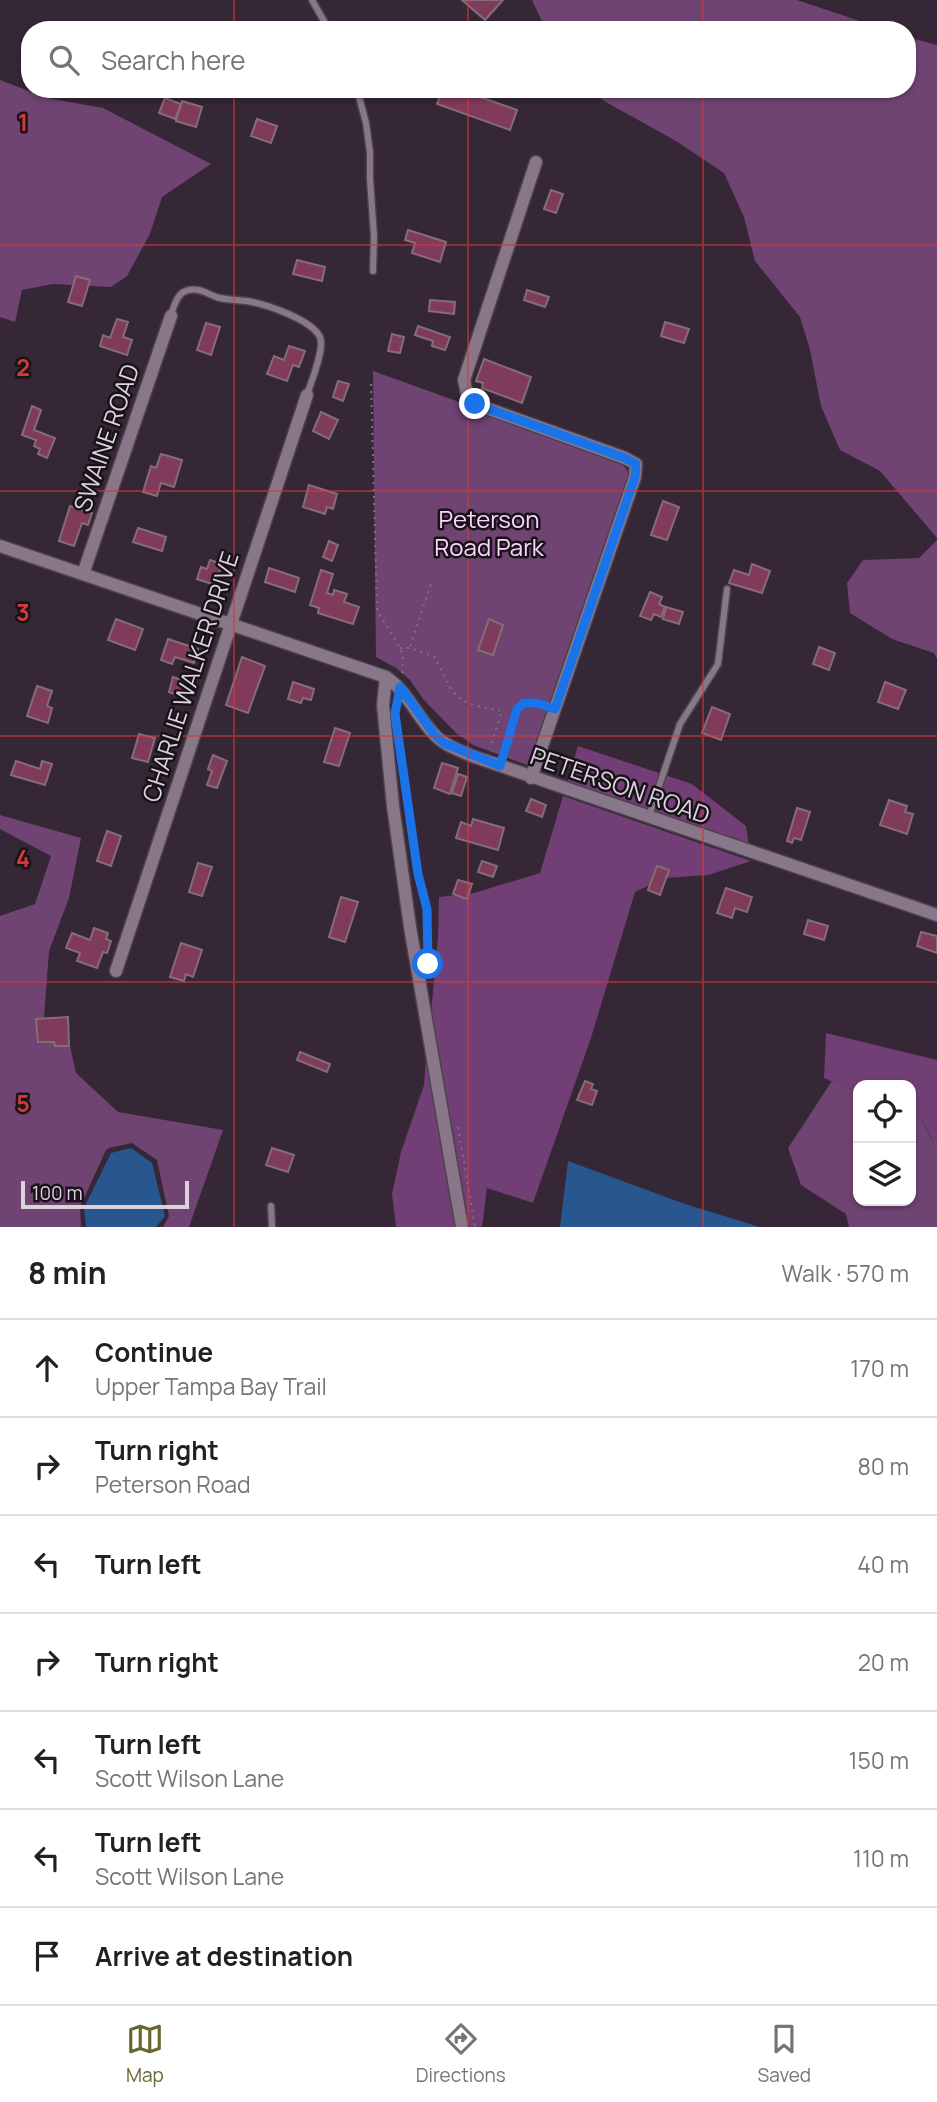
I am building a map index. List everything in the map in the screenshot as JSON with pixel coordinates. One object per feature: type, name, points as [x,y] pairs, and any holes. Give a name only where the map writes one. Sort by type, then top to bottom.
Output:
[{"type":"street","points":[[531,778],[635,477],[636,464],[475,404],[467,394],[464,380],[536,162]]},
{"type":"street","name":"SWAINE ROAD","points":[[83,574],[171,316]]},
{"type":"street","name":"CHARLIE WALKER DRIVE","points":[[116,971],[307,395]]},
{"type":"street","name":"PETERSON ROAD","points":[[0,546],[386,677],[400,687],[434,734],[444,743],[500,766],[937,915]]},
{"type":"street","points":[[386,677],[383,705],[393,806],[410,927],[462,1227]]},
{"type":"lane","points":[[312,0],[324,21]]},
{"type":"lane","points":[[359,98],[370,153],[373,271]]},
{"type":"lane","points":[[171,316],[179,295],[188,290],[198,290],[217,298],[269,306],[295,318],[312,328],[320,337],[321,347],[307,395]]},
{"type":"lane","points":[[649,818],[680,724],[718,664],[727,589]]},
{"type":"lane","points":[[500,766],[517,709],[524,703],[537,703],[555,709]]},
{"type":"lane","points":[[271,1206],[272,1227]]},
{"type":"path","points":[[371,384],[377,610],[400,648],[403,667],[400,687]]},
{"type":"path","points":[[410,648],[431,584]]},
{"type":"path","points":[[400,648],[410,648],[435,657],[448,684],[463,702],[502,711],[489,752]]},
{"type":"path","points":[[399,741],[418,874],[427,909],[427,955]]},
{"type":"path","points":[[457,1125],[475,1227]]},
{"type":"green space","points":[[532,0],[797,0],[860,21],[542,21]]},
{"type":"green space","points":[[916,39],[937,45],[937,538],[880,471],[840,450],[821,406],[810,350],[800,317],[755,261],[744,217],[724,173],[676,141],[600,98],[916,98]]},
{"type":"green space","points":[[0,80],[21,88],[21,98],[47,98],[103,108],[211,164],[162,197],[150,234],[127,276],[111,287],[53,284],[22,290],[15,322],[0,317]]},
{"type":"green space","name":"Peterson Road Park","points":[[373,371],[618,459],[627,470],[629,477],[530,766],[473,745],[456,733],[423,699],[410,680],[376,657]]},
{"type":"green space","points":[[937,540],[937,659],[934,653],[892,639],[850,613],[847,583],[863,560],[919,558]]},
{"type":"green space","points":[[0,815],[81,838],[69,898],[49,951],[44,1017],[69,1042],[76,1073],[118,1112],[223,1130],[189,1227],[163,1227],[169,1216],[157,1160],[132,1143],[106,1150],[80,1207],[81,1227],[0,1227],[0,916],[35,904],[51,856],[0,829]]},
{"type":"green space","points":[[832,1081],[853,1091],[853,1206],[916,1206],[918,1113],[933,1142],[937,1143],[937,1227],[849,1227],[846,1214],[801,1185],[788,1148]]},
{"type":"shaded area","points":[[578,746],[692,784],[746,826],[749,845],[567,783]]},
{"type":"shaded area","points":[[563,796],[751,861],[708,875],[665,878],[635,892],[591,1038],[533,1203],[487,1188],[482,1227],[468,1227],[431,1013],[439,897],[474,893],[540,873]]},
{"type":"shaded area","points":[[826,1033],[937,1060],[937,1143],[934,1143],[916,1112],[916,1080],[853,1080],[853,1091],[824,1078]]},
{"type":"shaded area","points":[[426,1057],[456,1227],[396,1227],[392,1194],[401,1152],[424,1085]]},
{"type":"water","points":[[131,1148],[152,1163],[165,1216],[156,1227],[86,1227],[84,1208],[111,1153]]},
{"type":"water","points":[[568,1161],[685,1204],[760,1227],[560,1227]]},
{"type":"building","points":[[462,0],[503,0],[485,20]]},
{"type":"building","points":[[165,98],[181,104],[175,119],[159,113]]},
{"type":"building","points":[[439,98],[483,98],[517,110],[510,130],[437,104]]},
{"type":"building","points":[[182,101],[202,107],[196,127],[176,121]]},
{"type":"building","points":[[257,119],[277,126],[271,143],[251,136]]},
{"type":"building","points":[[551,190],[563,194],[556,213],[544,209]]},
{"type":"building","points":[[408,230],[446,242],[440,262],[412,253],[415,243],[405,240]]},
{"type":"building","points":[[297,260],[325,267],[322,281],[293,274]]},
{"type":"building","points":[[76,276],[90,280],[82,306],[68,302]]},
{"type":"building","points":[[527,290],[549,297],[545,307],[524,300]]},
{"type":"building","points":[[430,300],[455,302],[454,314],[429,311]]},
{"type":"building","points":[[117,319],[128,322],[123,337],[132,340],[127,355],[100,346],[103,335],[110,338]]},
{"type":"building","points":[[665,322],[689,329],[684,343],[661,336]]},
{"type":"building","points":[[206,323],[220,327],[211,355],[197,350]]},
{"type":"building","points":[[418,326],[450,337],[445,350],[432,346],[433,341],[415,335]]},
{"type":"building","points":[[392,334],[404,337],[400,353],[388,351]]},
{"type":"building","points":[[289,346],[305,351],[299,367],[293,365],[287,381],[267,374],[274,356],[284,360]]},
{"type":"building","points":[[484,359],[531,377],[522,403],[482,388],[483,383],[476,381]]},
{"type":"building","points":[[338,381],[349,384],[343,401],[333,397]]},
{"type":"building","points":[[32,406],[41,410],[34,430],[55,438],[47,458],[38,454],[40,449],[34,446],[36,440],[22,435]]},
{"type":"building","points":[[321,412],[338,420],[329,439],[313,431]]},
{"type":"building","points":[[161,454],[182,460],[174,487],[161,483],[157,496],[143,492],[151,466],[156,468]]},
{"type":"building","points":[[309,485],[337,494],[333,509],[327,507],[325,514],[303,507]]},
{"type":"building","points":[[663,501],[679,507],[667,540],[651,535]]},
{"type":"building","points":[[70,506],[92,513],[88,525],[82,523],[74,546],[59,541]]},
{"type":"building","points":[[138,528],[166,537],[162,551],[133,542]]},
{"type":"building","points":[[329,541],[338,545],[332,561],[323,557]]},
{"type":"building","points":[[210,560],[222,564],[215,585],[197,579],[201,567],[207,569]]},
{"type":"building","points":[[752,564],[770,571],[762,593],[729,583],[734,570],[749,575]]},
{"type":"building","points":[[269,568],[299,578],[295,592],[265,582]]},
{"type":"building","points":[[321,570],[333,574],[327,593],[333,595],[334,590],[347,594],[344,602],[359,607],[353,624],[318,613],[319,608],[310,605]]},
{"type":"building","points":[[650,592],[662,597],[659,604],[665,607],[661,617],[654,614],[651,620],[640,616]]},
{"type":"building","points":[[666,607],[683,612],[679,624],[663,619]]},
{"type":"building","points":[[116,619],[143,629],[135,650],[108,640]]},
{"type":"building","points":[[489,619],[503,625],[493,655],[478,650]]},
{"type":"building","points":[[168,639],[198,649],[194,663],[175,657],[172,664],[161,660]]},
{"type":"building","points":[[819,647],[835,653],[829,670],[813,664]]},
{"type":"building","points":[[242,657],[265,666],[248,713],[226,705]]},
{"type":"building","points":[[173,677],[188,682],[183,697],[169,692]]},
{"type":"building","points":[[293,682],[314,689],[311,700],[303,698],[301,703],[288,699]]},
{"type":"building","points":[[885,682],[906,690],[898,709],[878,702]]},
{"type":"building","points":[[37,686],[52,691],[47,706],[52,708],[48,723],[27,716]]},
{"type":"building","points":[[712,707],[730,714],[721,740],[702,733]]},
{"type":"building","points":[[335,728],[350,733],[339,766],[324,762]]},
{"type":"building","points":[[139,734],[155,738],[148,762],[132,758]]},
{"type":"building","points":[[213,755],[227,761],[217,788],[207,785],[212,771],[208,769]]},
{"type":"building","points":[[16,761],[40,769],[42,761],[52,764],[45,785],[11,775]]},
{"type":"building","points":[[442,763],[458,768],[450,794],[434,788]]},
{"type":"building","points":[[458,774],[467,777],[461,796],[452,793]]},
{"type":"building","points":[[531,799],[546,805],[542,817],[526,811]]},
{"type":"building","points":[[889,800],[907,806],[905,812],[913,814],[907,834],[880,825]]},
{"type":"building","points":[[797,808],[810,812],[801,840],[794,838],[792,843],[787,841]]},
{"type":"building","points":[[473,819],[504,828],[498,850],[456,838],[461,822],[471,826]]},
{"type":"building","points":[[107,831],[121,836],[111,866],[97,861]]},
{"type":"building","points":[[482,861],[497,866],[493,877],[478,872]]},
{"type":"building","points":[[198,863],[212,867],[202,896],[189,892]]},
{"type":"building","points":[[657,866],[669,870],[660,895],[648,890]]},
{"type":"building","points":[[458,880],[472,884],[467,899],[453,894]]},
{"type":"building","points":[[726,888],[752,897],[747,912],[735,908],[732,918],[717,913]]},
{"type":"building","points":[[341,897],[358,902],[345,942],[329,937]]},
{"type":"building","points":[[808,920],[828,926],[824,940],[804,934]]},
{"type":"building","points":[[94,928],[108,933],[106,939],[111,941],[97,968],[77,961],[80,953],[66,948],[72,933],[90,940]]},
{"type":"building","points":[[921,932],[937,936],[937,953],[917,946]]},
{"type":"building","points":[[181,943],[202,950],[193,977],[186,974],[184,981],[170,977]]},
{"type":"building","points":[[68,1017],[69,1046],[38,1042],[36,1019]]},
{"type":"building","points":[[300,1052],[330,1064],[327,1072],[297,1060]]},
{"type":"building","points":[[585,1081],[593,1084],[591,1089],[597,1091],[592,1105],[577,1100]]},
{"type":"building","points":[[272,1148],[294,1155],[288,1172],[266,1165]]},
{"type":"route","points":[[428,964],[427,909],[418,874],[395,714],[400,687],[434,734],[444,743],[500,766],[517,709],[524,703],[537,703],[555,709],[635,477],[636,464],[625,458],[475,404]]}]
